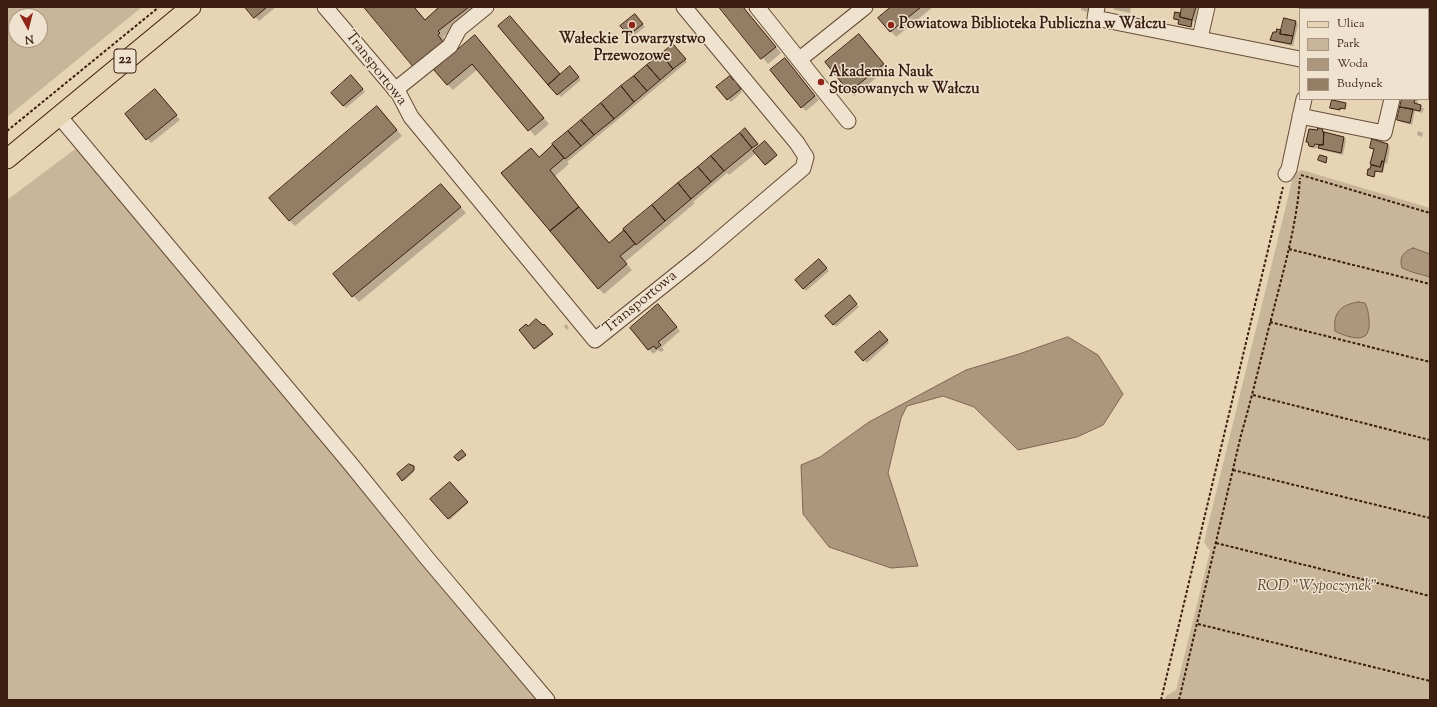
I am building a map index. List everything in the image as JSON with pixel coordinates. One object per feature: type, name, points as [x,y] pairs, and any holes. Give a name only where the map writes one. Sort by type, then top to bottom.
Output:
[{"type":"main road","name":"22","points":[[7,159],[191,7]]},
{"type":"street","name":"Transportowa","points":[[325,7],[397,92],[411,117],[595,340],[701,255],[802,168],[806,157],[684,7]]},
{"type":"street","points":[[397,92],[450,46],[459,29],[486,7]]},
{"type":"street","points":[[758,7],[848,121]]},
{"type":"street","points":[[800,59],[864,7]]},
{"type":"street","points":[[1200,38],[1207,7]]},
{"type":"street","points":[[1096,12],[1200,38],[1299,59]]},
{"type":"street","points":[[1295,173],[1289,169],[1304,100]]},
{"type":"street","points":[[1300,116],[1384,133],[1392,100]]},
{"type":"street","points":[[59,116],[547,700]]},
{"type":"path","points":[[7,132],[159,7]]},
{"type":"path","points":[[1295,173],[1430,213]]},
{"type":"path","points":[[1179,700],[1241,435],[1253,395],[1289,249],[1298,201],[1295,173]]},
{"type":"path","points":[[1161,700],[1295,173]]},
{"type":"path","points":[[1289,249],[1430,284]]},
{"type":"path","points":[[1270,322],[1430,362]]},
{"type":"path","points":[[1253,395],[1430,440]]},
{"type":"path","points":[[1233,470],[1430,518]]},
{"type":"path","points":[[1216,543],[1430,596]]},
{"type":"path","points":[[1198,624],[1430,681]]},
{"type":"green space","points":[[7,7],[142,7],[7,117]]},
{"type":"green space","points":[[82,144],[537,700],[7,700],[7,200]]},
{"type":"green space","name":"ROD \"Wypoczynek\"","points":[[1302,170],[1430,208],[1430,700],[1165,700],[1166,696],[1176,690],[1210,551],[1204,542],[1294,173]]},
{"type":"water","points":[[1413,248],[1430,254],[1430,277],[1402,268],[1401,261],[1404,253]]},
{"type":"water","points":[[1358,302],[1365,303],[1368,310],[1369,330],[1365,336],[1354,338],[1335,331],[1335,319],[1339,311],[1347,305]]},
{"type":"water","points":[[1068,337],[1098,355],[1123,394],[1103,425],[1077,437],[1018,450],[974,407],[943,396],[907,406],[901,418],[888,473],[918,566],[891,568],[829,547],[803,514],[801,465],[820,457],[869,422],[966,370]]},
{"type":"building","points":[[245,7],[267,7],[254,18]]},
{"type":"building","points":[[364,7],[414,7],[425,20],[439,7],[469,7],[438,31],[440,33],[438,35],[443,42],[413,66]]},
{"type":"building","points":[[719,7],[743,7],[776,47],[761,59]]},
{"type":"building","name":"Powiatowa Biblioteka Publiczna w Wałczu","points":[[891,7],[921,7],[890,32],[878,18]]},
{"type":"building","points":[[1182,7],[1196,7],[1192,20],[1180,17]]},
{"type":"building","points":[[1358,7],[1362,8],[1340,8]]},
{"type":"building","points":[[1175,12],[1180,13],[1180,17],[1192,20],[1191,27],[1178,24],[1179,20],[1174,19]]},
{"type":"building","name":"Wałeckie Towarzystwo Przewozowe","points":[[635,14],[643,24],[629,35],[620,26]]},
{"type":"building","points":[[510,16],[560,74],[548,85],[498,26]]},
{"type":"building","points":[[1284,18],[1296,21],[1293,36],[1280,34]]},
{"type":"building","points":[[1277,29],[1281,30],[1280,34],[1293,36],[1291,44],[1270,40],[1273,32],[1276,32]]},
{"type":"building","points":[[859,34],[884,64],[849,92],[825,62]]},
{"type":"building","points":[[475,35],[544,118],[528,131],[472,64],[447,85],[434,70]]},
{"type":"building","points":[[673,44],[686,59],[673,69],[661,54]]},
{"type":"building","points":[[661,54],[673,69],[660,80],[647,65]]},
{"type":"building","points":[[785,58],[815,96],[801,108],[770,70]]},
{"type":"building","points":[[647,65],[660,80],[647,91],[634,76]]},
{"type":"building","points":[[570,66],[579,77],[557,95],[548,85]]},
{"type":"building","points":[[351,75],[363,89],[343,106],[331,93]]},
{"type":"building","points":[[634,76],[647,91],[634,102],[621,86]]},
{"type":"building","points":[[730,76],[733,80],[736,79],[739,82],[737,84],[741,89],[727,100],[716,87]]},
{"type":"building","points":[[621,86],[634,102],[614,119],[601,103]]},
{"type":"building","points":[[155,89],[177,115],[146,140],[125,114]]},
{"type":"building","points":[[1332,100],[1346,103],[1345,109],[1340,108],[1340,110],[1330,108]]},
{"type":"building","points":[[1402,100],[1415,100],[1414,103],[1421,105],[1420,111],[1400,107]]},
{"type":"building","points":[[601,103],[614,119],[594,135],[581,120]]},
{"type":"building","points":[[377,106],[397,130],[289,221],[269,198]]},
{"type":"building","points":[[1400,107],[1413,109],[1410,123],[1397,120]]},
{"type":"building","points":[[581,120],[594,135],[581,146],[568,131]]},
{"type":"building","points":[[745,128],[758,144],[752,148],[740,133]]},
{"type":"building","points":[[1318,128],[1323,129],[1322,131],[1324,132],[1323,145],[1315,144],[1313,147],[1309,146],[1308,142],[1306,142],[1309,129],[1317,130]]},
{"type":"building","points":[[568,131],[581,146],[565,159],[552,144]]},
{"type":"building","points":[[1324,132],[1344,137],[1341,153],[1318,148],[1319,145],[1323,145]]},
{"type":"building","points":[[740,133],[752,148],[724,171],[711,156]]},
{"type":"building","points":[[1372,139],[1388,144],[1384,162],[1382,161],[1380,167],[1370,164],[1374,149],[1370,148]]},
{"type":"building","points":[[765,141],[777,155],[765,165],[753,151]]},
{"type":"building","points":[[553,145],[564,158],[550,170],[579,207],[550,231],[501,173],[531,148],[539,157]]},
{"type":"building","points":[[1320,155],[1327,157],[1326,163],[1318,160]]},
{"type":"building","points":[[711,156],[724,171],[711,182],[698,167]]},
{"type":"building","points":[[1382,161],[1384,162],[1382,172],[1375,171],[1374,177],[1367,175],[1368,169],[1370,169],[1371,165],[1380,167]]},
{"type":"building","points":[[698,167],[711,182],[691,199],[678,183]]},
{"type":"building","points":[[678,183],[691,199],[665,221],[652,205]]},
{"type":"building","points":[[441,184],[461,207],[352,297],[333,274]]},
{"type":"building","points":[[652,205],[665,221],[636,245],[623,229]]},
{"type":"building","points":[[579,207],[609,243],[624,230],[635,244],[620,256],[627,264],[598,289],[550,231]]},
{"type":"building","points":[[819,259],[827,268],[803,289],[795,280]]},
{"type":"building","points":[[850,295],[857,304],[833,325],[825,316]]},
{"type":"building","points":[[658,304],[677,327],[658,342],[661,345],[656,349],[654,346],[648,350],[630,328]]},
{"type":"building","points":[[536,319],[543,325],[544,324],[553,334],[534,349],[519,330],[526,324],[528,326]]},
{"type":"building","points":[[880,331],[888,340],[863,361],[855,352]]},
{"type":"building","points":[[462,450],[466,455],[458,461],[454,457]]},
{"type":"building","points":[[409,464],[414,466],[414,470],[402,481],[397,474]]},
{"type":"building","points":[[450,482],[468,502],[448,519],[430,499]]},
{"type":"place","name":"Wałeckie Towarzystwo Przewozowe","points":[[632,25]]},
{"type":"place","name":"Powiatowa Biblioteka Publiczna w Wałczu","points":[[891,25]]},
{"type":"place","name":"Akademia Nauk Stosowanych w Wałczu","points":[[821,82]]}]
